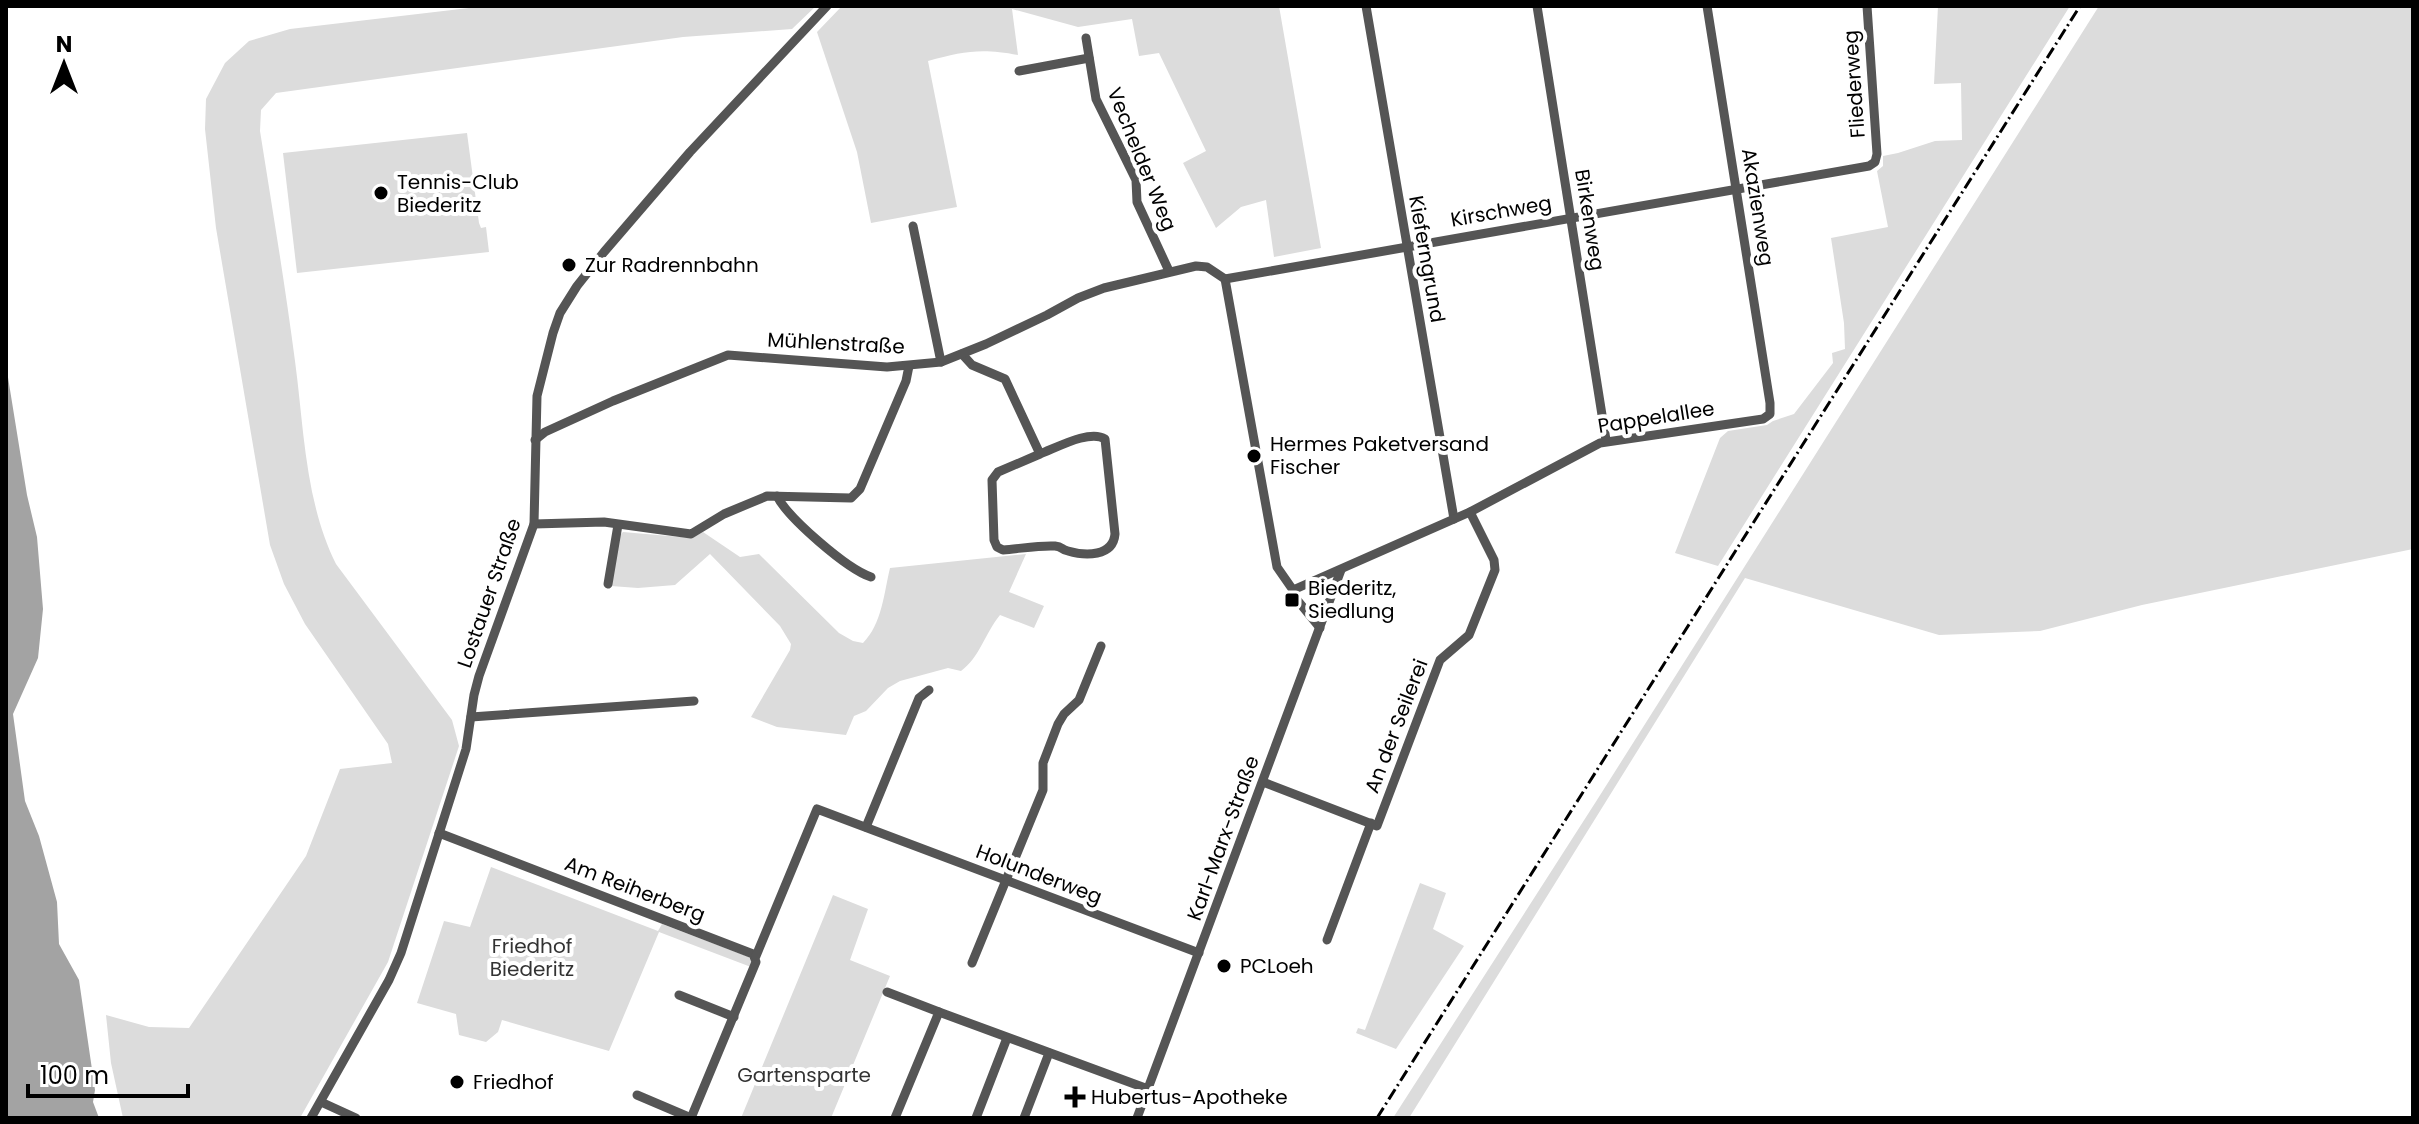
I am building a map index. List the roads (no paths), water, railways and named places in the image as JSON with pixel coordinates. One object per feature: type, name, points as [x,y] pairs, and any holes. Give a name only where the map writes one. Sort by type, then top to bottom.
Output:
[{"type":"street","name":"Lostauer Straße","points":[[311,1118],[396,966],[466,749],[479,676],[534,524],[537,396],[563,307],[577,286],[690,152],[827,6]]},
{"type":"street","name":"Kieferngrund","points":[[1366,6],[1454,519]]},
{"type":"street","name":"Birkenweg","points":[[1537,6],[1606,440]]},
{"type":"street","name":"Akazienweg","points":[[1707,6],[1770,414]]},
{"type":"street","name":"Fliederweg","points":[[1737,188],[1857,169],[1875,162],[1877,143],[1867,6]]},
{"type":"street","name":"Vechelder Weg","points":[[1086,38],[1096,99],[1136,180],[1137,202],[1169,271]]},
{"type":"street","points":[[1019,71],[1089,58]]},
{"type":"street","name":"Kirschweg","points":[[1225,279],[1737,188]]},
{"type":"street","points":[[913,226],[941,362]]},
{"type":"street","name":"Mühlenstraße","points":[[535,440],[545,432],[613,401],[728,355],[887,367],[941,362],[1104,288],[1186,267],[1207,267],[1225,279]]},
{"type":"street","points":[[1225,279],[1275,559],[1280,574],[1294,596],[1320,628]]},
{"type":"street","points":[[962,354],[972,365],[1005,379],[1040,454]]},
{"type":"street","points":[[534,524],[594,522],[691,534],[740,506],[767,496],[842,499],[855,496],[906,381],[909,366]]},
{"type":"street","name":"Pappelallee","points":[[1293,590],[1470,512],[1606,440],[1763,419],[1770,414]]},
{"type":"street","points":[[1100,435],[1105,439],[1115,534],[1115,541],[1106,551],[1068,551],[1056,546],[1003,550],[997,547],[991,486],[994,475],[1040,454],[1088,436],[1100,435]]},
{"type":"street","points":[[777,496],[787,511],[842,561],[856,572],[871,577]]},
{"type":"street","name":"An der Seilerei","points":[[1263,782],[1377,826],[1440,660],[1469,635],[1495,570],[1494,560],[1470,512]]},
{"type":"street","points":[[608,584],[618,525]]},
{"type":"street","name":"Karl-Marx-Straße","points":[[1137,1118],[1341,570]]},
{"type":"street","points":[[972,963],[1044,787],[1043,763],[1058,724],[1079,700],[1101,646]]},
{"type":"street","points":[[866,827],[919,698],[929,690]]},
{"type":"street","points":[[471,717],[694,701]]},
{"type":"street","name":"Holunderweg","points":[[756,956],[817,809],[1199,953]]},
{"type":"street","name":"An der Seilerei","points":[[1327,940],[1371,823]]},
{"type":"street","name":"Am Reiherberg","points":[[439,833],[745,949],[756,956]]},
{"type":"street","points":[[637,1095],[691,1118],[756,956]]},
{"type":"street","points":[[887,992],[1148,1089]]},
{"type":"street","points":[[679,995],[734,1017]]},
{"type":"street","points":[[895,1118],[939,1012]]},
{"type":"street","points":[[976,1118],[1007,1038]]},
{"type":"street","points":[[1024,1118],[1049,1053]]},
{"type":"street","points":[[321,1102],[356,1118]]},
{"type":"railway","points":[[1377,1118],[2080,6]]},
{"type":"place","name":"Tennis-Club Biederitz","points":[[381,193]]},
{"type":"place","name":"Zur Radrennbahn","points":[[569,265]]},
{"type":"place","name":"Hermes Paketversand Fischer","points":[[1254,456]]},
{"type":"place","name":"Biederitz, Siedlung","points":[[1292,600]]},
{"type":"place","name":"PCLoeh","points":[[1224,966]]},
{"type":"place","name":"Friedhof","points":[[457,1082]]},
{"type":"place","name":"Hubertus-Apotheke","points":[[1075,1097]]},
{"type":"park label","name":"Friedhof Biederitz","points":[[532,958]]},
{"type":"park label","name":"Gartensparte","points":[[804,1075]]}]
